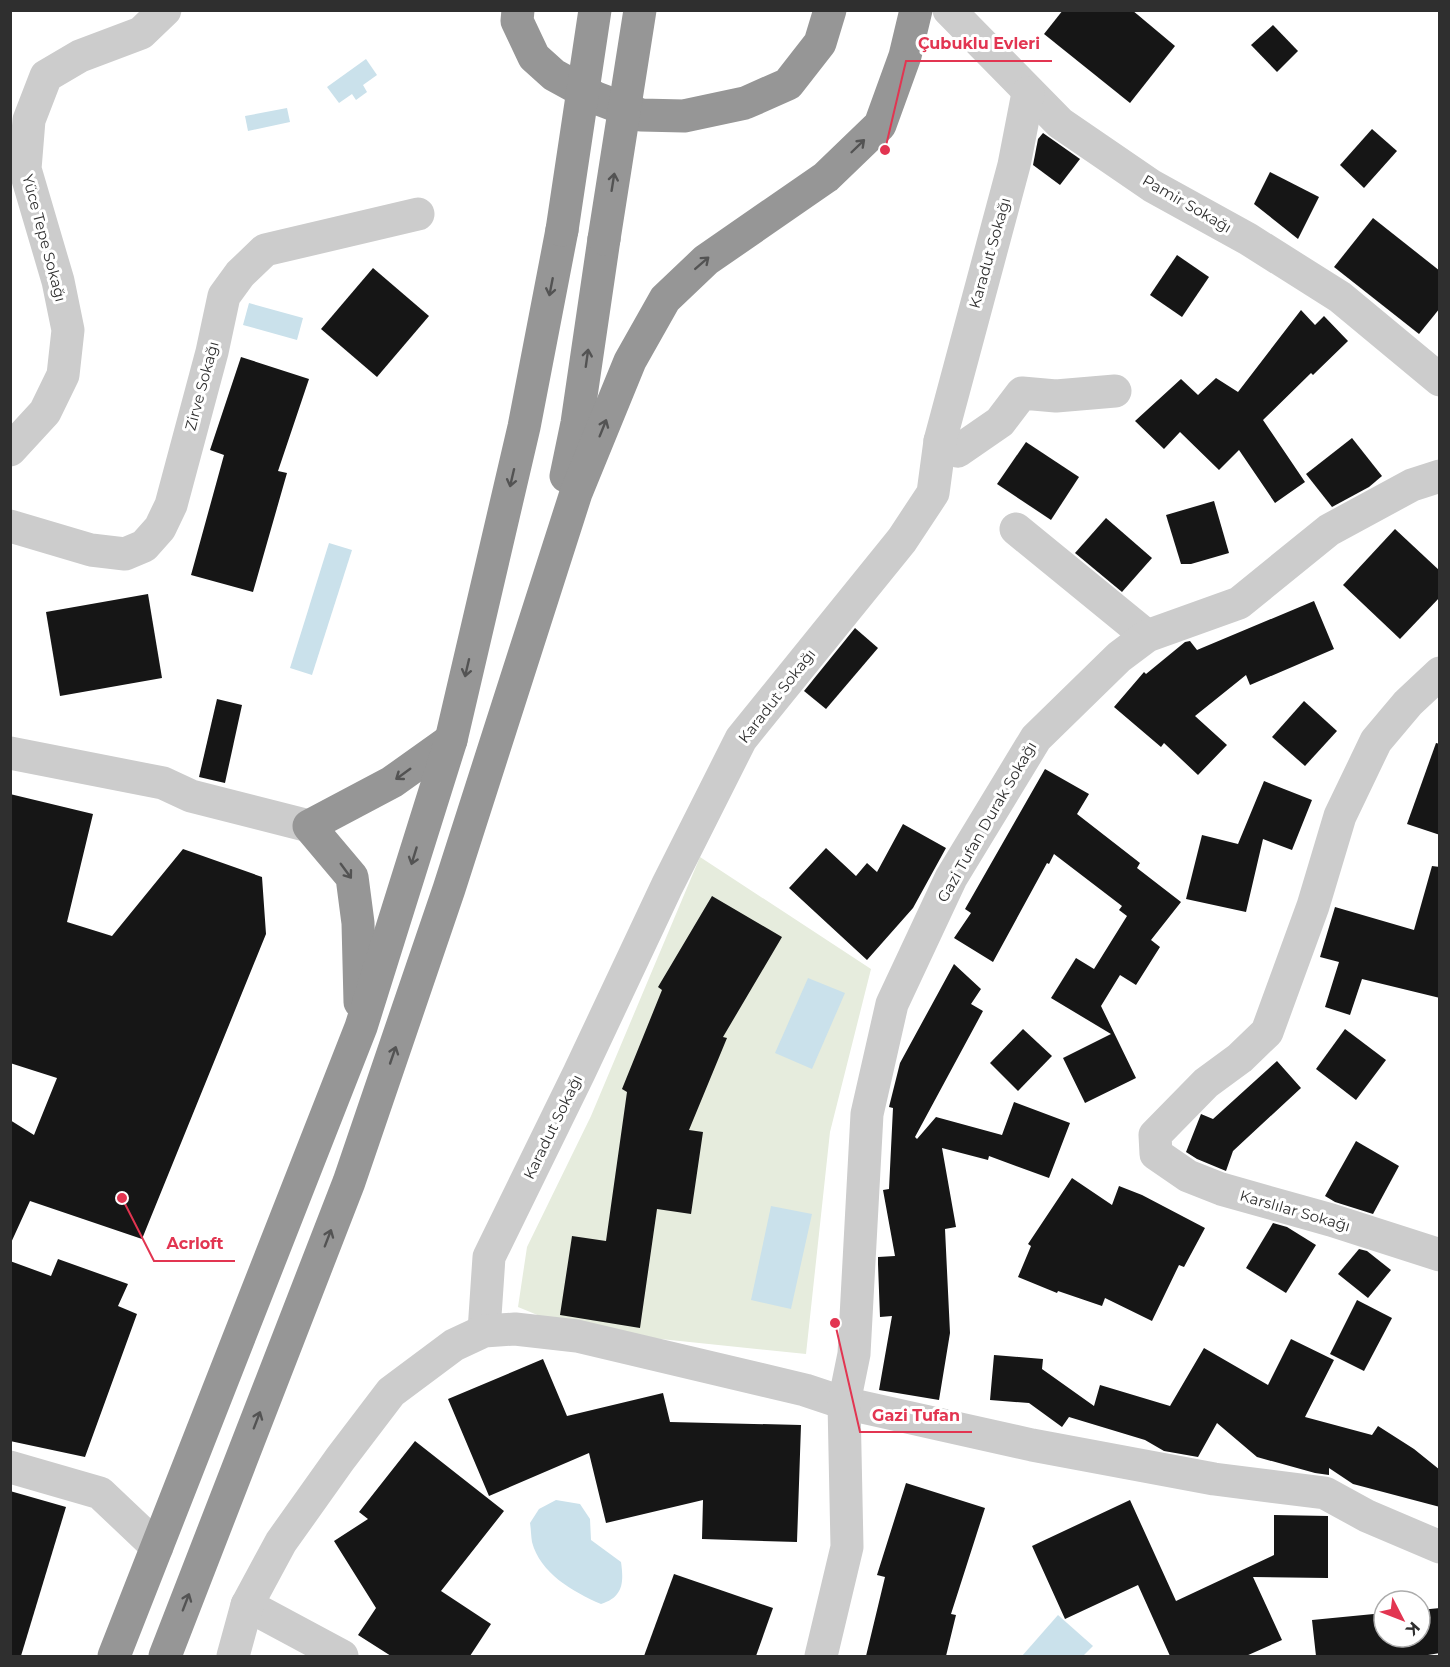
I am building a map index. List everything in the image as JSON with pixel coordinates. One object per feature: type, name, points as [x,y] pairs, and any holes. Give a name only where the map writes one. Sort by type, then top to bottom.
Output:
[{"type":"highway","points":[[518,10],[517,21],[534,57],[554,75],[596,99],[641,115],[684,116],[745,103],[788,84],[820,43],[830,10]]},
{"type":"highway","points":[[114,1656],[361,1028],[451,740],[524,427],[561,230],[595,10]]},
{"type":"highway","points":[[541,601],[577,423],[640,10]]},
{"type":"highway","points":[[165,1656],[349,1182],[449,889],[576,493],[630,361],[665,299],[705,260],[826,177],[880,125],[905,56],[916,10]]},
{"type":"highway","points":[[361,1028],[358,923],[352,877],[309,826],[392,782],[451,740]]},
{"type":"street","name":"Yüce Tepe Sokağı","points":[[10,450],[45,412],[63,375],[68,330],[58,281],[25,169],[29,120],[46,76],[80,56],[141,33],[165,10]]},
{"type":"street","name":"Pamir Sokağı","points":[[950,10],[1028,93],[1060,123],[1152,186],[1248,239],[1340,297],[1440,380]]},
{"type":"street","name":"Karadut Sokağı","points":[[484,1331],[489,1257],[667,886],[741,739],[902,540],[933,493],[940,441],[1014,165],[1028,93]]},
{"type":"street","name":"Zirve Sokağı","points":[[10,526],[91,550],[125,554],[144,546],[160,528],[171,505],[212,352],[224,296],[240,274],[265,250],[418,214]]},
{"type":"street","points":[[940,441],[958,451],[1000,422],[1022,393],[1056,396],[1115,391]]},
{"type":"street","name":"Gazi Tufan Durak Sokağı","points":[[821,1656],[847,1547],[844,1403],[854,1354],[867,1114],[892,1004],[951,878],[1036,738],[1119,657],[1147,636],[1239,603],[1329,530],[1412,485],[1440,476]]},
{"type":"street","points":[[1016,529],[1147,636]]},
{"type":"street","name":"Karslılar Sokağı","points":[[1440,673],[1408,703],[1376,741],[1350,794],[1340,816],[1313,906],[1267,1032],[1240,1058],[1206,1083],[1176,1111],[1155,1135],[1156,1154],[1188,1176],[1221,1189],[1331,1220],[1440,1255]]},
{"type":"street","points":[[10,753],[163,783],[191,796],[309,826]]},
{"type":"street","points":[[233,1656],[247,1605],[281,1542],[391,1392],[454,1345],[484,1331],[515,1329],[577,1336],[805,1390],[844,1403],[1032,1445],[1215,1479],[1325,1493],[1367,1516],[1440,1547]]},
{"type":"street","points":[[10,1467],[100,1493],[157,1547]]},
{"type":"street","points":[[247,1605],[342,1656]]},
{"type":"green space","points":[[700,857],[871,969],[830,1132],[806,1354],[574,1330],[518,1307],[527,1247],[591,1116]]},
{"type":"water","points":[[366,59],[377,75],[363,85],[367,92],[356,100],[352,94],[339,103],[327,87]]},
{"type":"water","points":[[287,108],[290,122],[248,131],[245,116]]},
{"type":"water","points":[[249,303],[303,318],[297,340],[243,325]]},
{"type":"water","points":[[329,543],[352,550],[312,675],[290,668]]},
{"type":"water","points":[[808,978],[845,993],[812,1069],[775,1053]]},
{"type":"water","points":[[771,1206],[812,1214],[791,1309],[751,1300]]},
{"type":"water","points":[[556,1500],[580,1504],[590,1519],[591,1540],[621,1562],[622,1583],[618,1593],[608,1601],[601,1604],[569,1587],[550,1572],[536,1553],[530,1523],[539,1509]]},
{"type":"water","points":[[1058,1615],[1093,1646],[1083,1656],[1022,1656]]},
{"type":"building","points":[[1063,10],[1132,10],[1175,46],[1130,103],[1044,34]]},
{"type":"building","points":[[1273,25],[1298,51],[1277,72],[1251,45]]},
{"type":"building","points":[[1372,129],[1397,151],[1364,188],[1340,165]]},
{"type":"building","points":[[1043,133],[1080,159],[1060,185],[1033,165],[1038,139]]},
{"type":"building","points":[[1270,172],[1319,197],[1298,239],[1254,204]]},
{"type":"building","points":[[1373,218],[1440,271],[1440,308],[1419,334],[1334,267]]},
{"type":"building","points":[[1177,255],[1209,277],[1182,317],[1150,295]]},
{"type":"building","points":[[373,268],[429,316],[377,377],[321,329]]},
{"type":"building","points":[[1301,310],[1315,325],[1324,316],[1348,341],[1263,420],[1305,482],[1275,503],[1239,450],[1219,470],[1180,432],[1164,449],[1135,421],[1181,379],[1198,395],[1216,378],[1238,392]]},
{"type":"building","points":[[241,357],[309,379],[278,471],[287,473],[253,592],[191,575],[224,455],[210,450]]},
{"type":"building","points":[[1352,438],[1382,476],[1369,487],[1332,507],[1306,474]]},
{"type":"building","points":[[1026,442],[1079,477],[1051,520],[997,484]]},
{"type":"building","points":[[1214,501],[1229,553],[1191,564],[1181,564],[1166,515]]},
{"type":"building","points":[[1106,518],[1152,558],[1122,592],[1075,553]]},
{"type":"building","points":[[1395,529],[1440,571],[1440,597],[1400,639],[1343,585]]},
{"type":"building","points":[[148,594],[162,678],[60,696],[46,612]]},
{"type":"building","points":[[1314,601],[1334,649],[1250,685],[1246,675],[1195,716],[1227,745],[1198,775],[1164,743],[1161,747],[1114,707],[1144,672],[1146,674],[1185,642],[1190,641],[1197,650]]},
{"type":"building","points":[[855,628],[878,648],[826,709],[804,691]]},
{"type":"building","points":[[217,699],[242,705],[225,783],[199,777]]},
{"type":"building","points":[[1304,701],[1337,731],[1305,766],[1272,737]]},
{"type":"building","points":[[1436,743],[1440,744],[1440,835],[1407,824]]},
{"type":"building","points":[[1045,769],[1089,794],[1077,814],[1140,863],[1137,868],[1181,902],[1151,940],[1160,947],[1136,985],[1120,975],[1101,1006],[1136,1078],[1085,1103],[1063,1058],[1111,1034],[1051,998],[1076,958],[1094,969],[1127,916],[1119,910],[1122,906],[1054,854],[993,962],[954,938],[971,913],[965,909]]},
{"type":"building","points":[[1264,781],[1312,800],[1292,850],[1263,839],[1246,912],[1186,899],[1202,835],[1238,844]]},
{"type":"building","points":[[10,794],[93,814],[67,922],[112,936],[183,849],[262,877],[266,934],[142,1239],[30,1201],[10,1245],[10,1120],[34,1135],[57,1078],[10,1063]]},
{"type":"building","points":[[903,824],[946,848],[913,908],[867,960],[789,888],[826,848],[856,876],[867,863],[877,872]]},
{"type":"building","points":[[1432,866],[1440,867],[1440,998],[1362,979],[1350,1015],[1325,1007],[1339,962],[1320,957],[1335,907],[1414,930]]},
{"type":"building","points":[[712,896],[782,937],[723,1037],[727,1038],[689,1130],[703,1132],[691,1214],[657,1209],[640,1328],[560,1315],[572,1236],[606,1241],[627,1092],[622,1089],[662,990],[658,987]]},
{"type":"building","points":[[954,964],[981,989],[971,1004],[983,1011],[915,1137],[917,1139],[936,1117],[1002,1135],[1014,1102],[1070,1123],[1049,1178],[989,1156],[988,1160],[942,1148],[956,1227],[945,1229],[950,1333],[939,1400],[879,1390],[892,1316],[880,1317],[878,1257],[895,1256],[883,1190],[889,1189],[893,1108],[889,1107],[900,1063]]},
{"type":"building","points":[[1023,1029],[1052,1056],[1018,1091],[990,1063]]},
{"type":"building","points":[[1345,1029],[1386,1060],[1356,1100],[1316,1069]]},
{"type":"building","points":[[1277,1061],[1301,1088],[1233,1151],[1226,1171],[1186,1152],[1201,1114],[1213,1119]]},
{"type":"building","points":[[1356,1141],[1399,1166],[1373,1214],[1335,1202],[1325,1196]]},
{"type":"building","points":[[1072,1178],[1112,1205],[1119,1186],[1142,1195],[1205,1228],[1184,1267],[1179,1265],[1152,1321],[1105,1298],[1102,1306],[1058,1291],[1057,1293],[1018,1277],[1031,1246],[1028,1244]]},
{"type":"building","points":[[1273,1223],[1287,1227],[1316,1245],[1286,1293],[1246,1268]]},
{"type":"building","points":[[1359,1249],[1367,1251],[1391,1270],[1368,1298],[1338,1274]]},
{"type":"building","points":[[58,1259],[128,1284],[118,1306],[137,1314],[85,1457],[10,1441],[10,1261],[51,1276]]},
{"type":"building","points":[[1357,1300],[1392,1318],[1364,1371],[1330,1354]]},
{"type":"building","points":[[1291,1339],[1334,1360],[1305,1417],[1372,1435],[1378,1426],[1414,1449],[1440,1470],[1440,1507],[1353,1484],[1329,1468],[1329,1475],[1315,1473],[1257,1457],[1217,1423],[1198,1457],[1164,1451],[1145,1440],[1069,1417],[1062,1427],[1029,1403],[990,1400],[994,1355],[1043,1359],[1042,1369],[1094,1406],[1100,1385],[1170,1406],[1204,1348],[1268,1385]]},
{"type":"building","points":[[543,1359],[567,1416],[663,1393],[670,1422],[801,1425],[797,1542],[702,1539],[703,1500],[606,1523],[589,1453],[489,1496],[448,1399]]},
{"type":"building","points":[[415,1441],[504,1511],[441,1591],[491,1624],[470,1656],[391,1656],[358,1635],[376,1608],[334,1541],[368,1519],[359,1512]]},
{"type":"building","points":[[906,1483],[985,1508],[951,1614],[956,1615],[946,1656],[866,1656],[885,1577],[877,1575]]},
{"type":"building","points":[[10,1491],[66,1507],[21,1656],[10,1656]]},
{"type":"building","points":[[1130,1500],[1176,1601],[1274,1555],[1274,1515],[1328,1516],[1328,1578],[1253,1577],[1282,1640],[1246,1656],[1170,1656],[1138,1585],[1065,1619],[1032,1546]]},
{"type":"building","points":[[674,1574],[773,1608],[756,1656],[644,1656]]},
{"type":"building","points":[[1440,1608],[1440,1653],[1422,1656],[1316,1656],[1312,1620],[1372,1614],[1372,1649],[1432,1649],[1432,1609]]},
{"type":"place","name":"Çubuklu Evleri","points":[[885,150]]},
{"type":"place","name":"Acrloft","points":[[122,1198]]},
{"type":"place","name":"Gazi Tufan","points":[[835,1323]]}]
